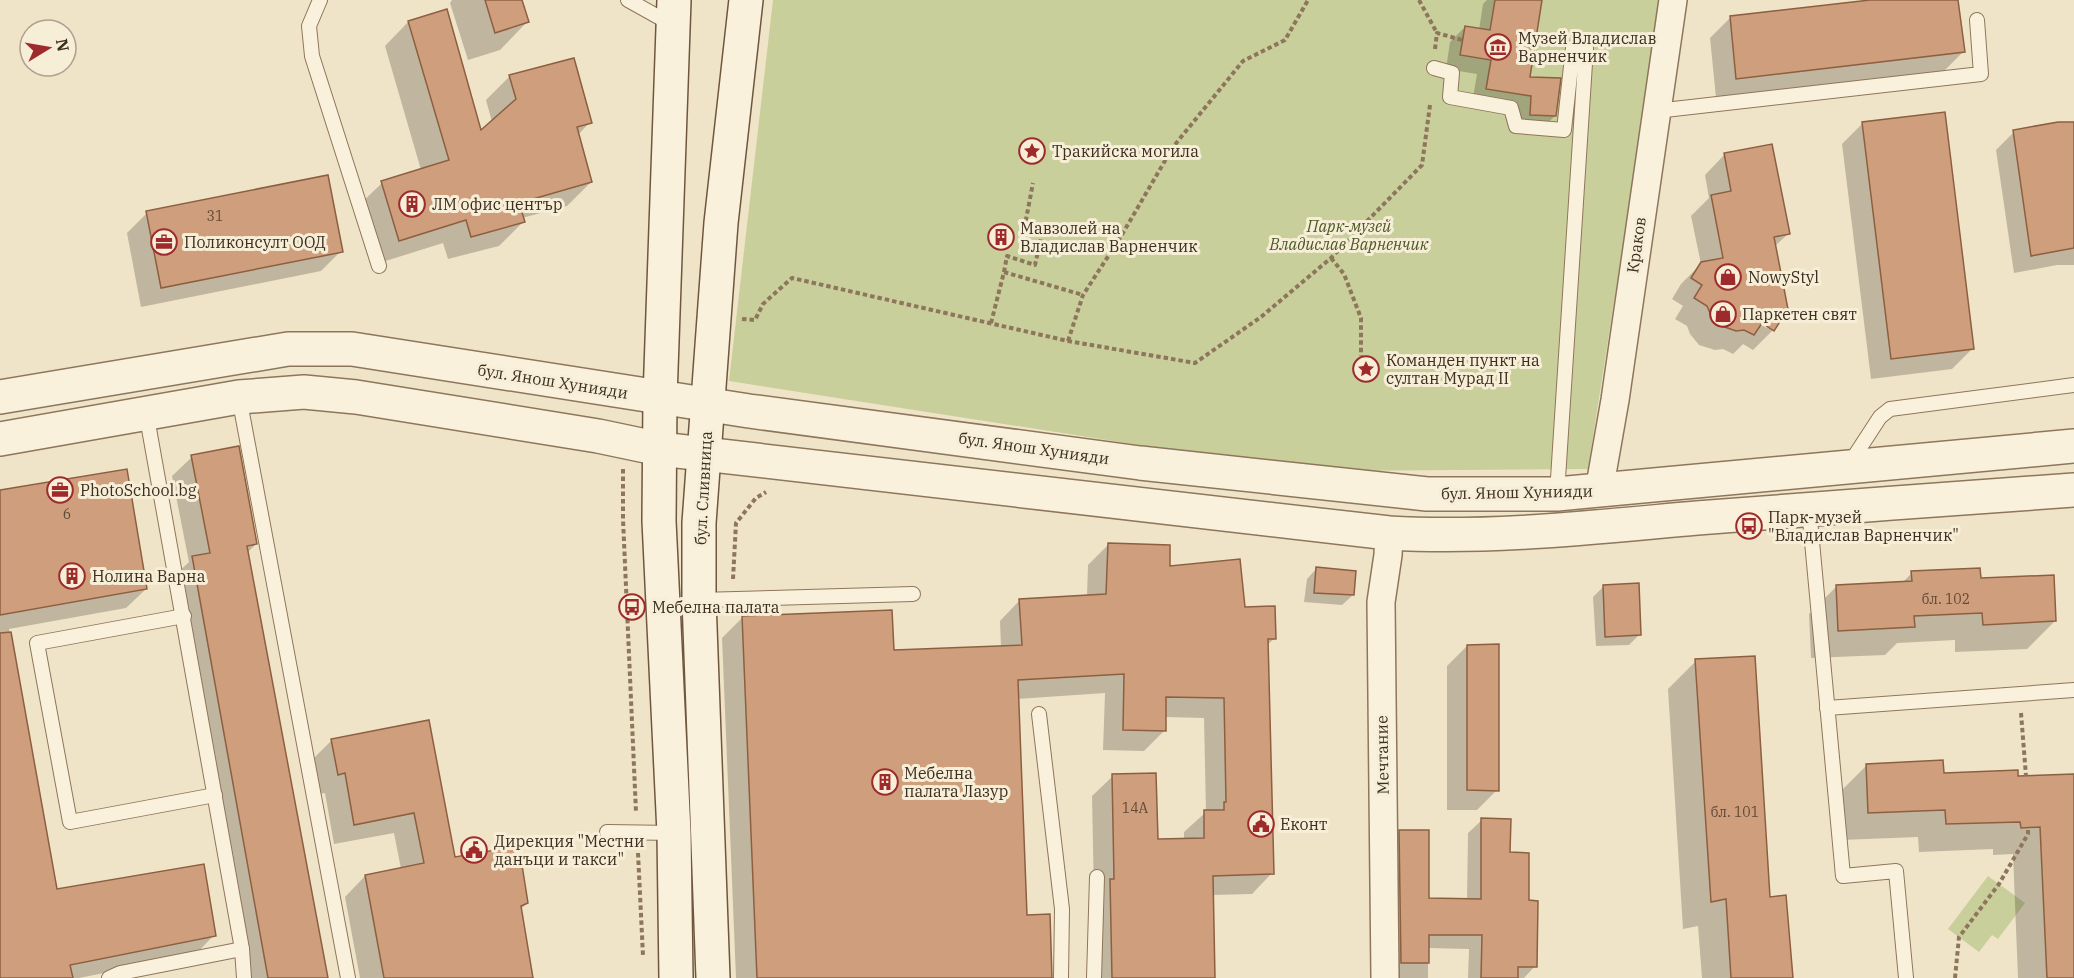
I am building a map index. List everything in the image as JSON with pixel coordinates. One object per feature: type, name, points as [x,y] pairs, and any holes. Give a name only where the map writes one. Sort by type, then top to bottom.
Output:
[{"type":"street","name":"бул. Сливница","points":[[713,978],[699,600],[699,523],[722,223],[746,0]]},
{"type":"street","name":"Краков","points":[[1599,491],[1615,400],[1673,0]]},
{"type":"street","points":[[673,13],[660,398],[659,521],[674,833],[676,978]]},
{"type":"street","name":"бул. Янош Хунияди","points":[[0,397],[288,349],[352,349],[660,398],[1140,463],[1427,494],[1557,494],[1599,491],[2074,446]]},
{"type":"street","points":[[0,439],[239,397],[304,392],[356,397],[598,436],[660,449],[1389,533],[1467,535],[2074,490]]},
{"type":"street","name":"Мечтание","points":[[1385,978],[1381,602],[1389,533]]},
{"type":"lane","points":[[320,0],[309,26],[312,56],[379,266]]},
{"type":"lane","points":[[628,0],[673,13]]},
{"type":"lane","points":[[1656,111],[1981,74],[1977,20]]},
{"type":"lane","points":[[1434,68],[1452,73],[1450,97],[1511,108],[1516,126],[1564,130],[1573,48],[1586,48],[1557,494]]},
{"type":"lane","points":[[1847,468],[1880,417],[1890,409],[2074,385]]},
{"type":"lane","points":[[239,397],[348,978]]},
{"type":"lane","points":[[146,412],[242,948],[244,978]]},
{"type":"lane","points":[[1809,509],[1843,876],[1896,872],[1906,978]]},
{"type":"lane","points":[[699,600],[913,594]]},
{"type":"lane","points":[[184,616],[37,643],[70,822],[215,795]]},
{"type":"lane","points":[[1827,708],[2074,690]]},
{"type":"lane","points":[[1039,714],[1062,909],[1062,978]]},
{"type":"lane","points":[[607,832],[674,833]]},
{"type":"lane","points":[[1094,978],[1097,877]]},
{"type":"lane","points":[[109,978],[120,973],[242,948]]},
{"type":"path","points":[[1068,341],[1083,295],[1120,238],[1173,147],[1243,61],[1285,40],[1308,0]]},
{"type":"path","points":[[737,319],[755,320],[763,304],[792,278],[1068,341],[1195,363],[1260,317],[1332,258],[1422,165],[1429,125],[1437,33],[1419,0]]},
{"type":"path","points":[[1437,33],[1462,40]]},
{"type":"path","points":[[991,324],[1007,256],[1035,265],[1042,234],[1024,230],[1033,183]]},
{"type":"path","points":[[1332,258],[1344,274],[1361,318],[1361,356]]},
{"type":"path","points":[[1004,272],[1083,295]]},
{"type":"path","points":[[616,463],[622,468],[622,519],[644,967]]},
{"type":"path","points":[[2020,694],[2026,776]]},
{"type":"path","points":[[1955,978],[1959,937],[1999,884],[2028,834],[2028,828]]},
{"type":"green space","name":"Парк-музей Владислав Варненчик","points":[[773,0],[1661,0],[1588,469],[1327,471],[1145,446],[729,381]]},
{"type":"green space","points":[[1988,876],[2025,903],[1998,939],[1992,935],[1979,952],[1948,929]]},
{"type":"building","points":[[485,0],[522,0],[529,22],[495,33]]},
{"type":"building","name":"Музей Владислав Варненчик","points":[[1495,0],[1542,0],[1530,77],[1561,78],[1556,116],[1530,115],[1531,96],[1486,89],[1491,60],[1460,55],[1465,26],[1490,30]]},
{"type":"building","points":[[1870,0],[1958,0],[1965,52],[1736,79],[1730,16]]},
{"type":"building","points":[[447,9],[481,130],[516,99],[509,75],[574,58],[592,123],[577,127],[592,182],[519,203],[525,222],[471,237],[466,220],[399,241],[381,181],[449,160],[408,21]]},
{"type":"building","points":[[1945,112],[1974,349],[1891,359],[1862,122]]},
{"type":"building","points":[[2058,122],[2074,122],[2074,248],[2031,256],[2013,130]]},
{"type":"building","points":[[1772,144],[1790,234],[1774,237],[1788,309],[1774,331],[1762,323],[1754,335],[1744,330],[1736,331],[1719,325],[1707,306],[1694,298],[1702,285],[1691,278],[1701,262],[1723,258],[1711,195],[1731,191],[1724,153]]},
{"type":"building","points":[[328,175],[343,252],[161,288],[146,211]]},
{"type":"building","points":[[239,446],[257,544],[247,546],[328,978],[268,978],[192,556],[210,553],[191,455]]},
{"type":"building","points":[[127,469],[147,589],[0,615],[0,490]]},
{"type":"building","name":"Мебелна палата Лазур","points":[[1108,543],[1170,545],[1170,566],[1240,559],[1245,607],[1275,606],[1276,639],[1268,639],[1274,874],[1213,876],[1215,978],[1112,978],[1110,879],[1114,879],[1112,774],[1156,773],[1158,839],[1204,838],[1204,810],[1224,810],[1224,802],[1226,802],[1224,698],[1166,697],[1166,731],[1123,730],[1124,674],[1018,680],[1027,915],[1050,914],[1052,978],[757,978],[742,616],[892,610],[894,650],[1022,645],[1019,599],[1106,594]]},
{"type":"building","points":[[1316,567],[1356,571],[1354,595],[1314,593]]},
{"type":"building","points":[[1980,568],[1981,578],[2054,575],[2056,621],[1983,625],[1982,613],[1914,616],[1915,627],[1838,631],[1836,585],[1912,581],[1911,571]]},
{"type":"building","points":[[1639,583],[1641,635],[1605,637],[1603,585]]},
{"type":"building","points":[[11,632],[57,889],[204,864],[216,936],[70,965],[73,978],[0,978],[0,633]]},
{"type":"building","points":[[1499,644],[1499,791],[1467,790],[1467,645]]},
{"type":"building","points":[[1755,656],[1770,897],[1786,895],[1793,978],[1731,978],[1726,899],[1711,902],[1695,659]]},
{"type":"building","points":[[429,720],[455,857],[519,846],[528,903],[521,906],[533,978],[384,978],[365,875],[424,863],[414,813],[354,825],[345,773],[338,775],[331,739]]},
{"type":"building","points":[[1943,760],[1944,773],[2018,770],[2018,776],[2074,774],[2074,978],[2047,978],[2040,827],[2021,828],[2020,822],[1946,824],[1945,810],[1868,813],[1866,764]]},
{"type":"building","points":[[1481,818],[1511,819],[1510,852],[1529,853],[1529,900],[1538,901],[1537,967],[1518,967],[1518,978],[1481,978],[1482,935],[1429,935],[1429,963],[1401,963],[1399,830],[1429,830],[1429,898],[1481,899]]},
{"type":"place","name":"Музей Владислав Варненчик","points":[[1498,47]]},
{"type":"place","name":"Тракийска могила","points":[[1032,151]]},
{"type":"place","name":"ЛМ офис център","points":[[412,204]]},
{"type":"place","name":"Мавзолей на Владислав Варненчик","points":[[1001,237]]},
{"type":"place","name":"Поликонсулт ООД","points":[[164,242]]},
{"type":"place","name":"NowyStyl","points":[[1728,277]]},
{"type":"place","name":"Паркетен свят","points":[[1723,314]]},
{"type":"place","name":"Команден пункт на султан Мурад II","points":[[1366,369]]},
{"type":"place","name":"PhotoSchool.bg","points":[[60,490]]},
{"type":"place","name":"Парк-музей \"Владислав Варненчик\"","points":[[1749,526]]},
{"type":"place","name":"Нолина Варна","points":[[72,576]]},
{"type":"place","name":"Мебелна палата","points":[[632,607]]},
{"type":"place","name":"Мебелна палата Лазур","points":[[885,782]]},
{"type":"place","name":"Еконт","points":[[1261,824]]},
{"type":"place","name":"Дирекция \"Местни данъци и такси\"","points":[[474,850]]}]
